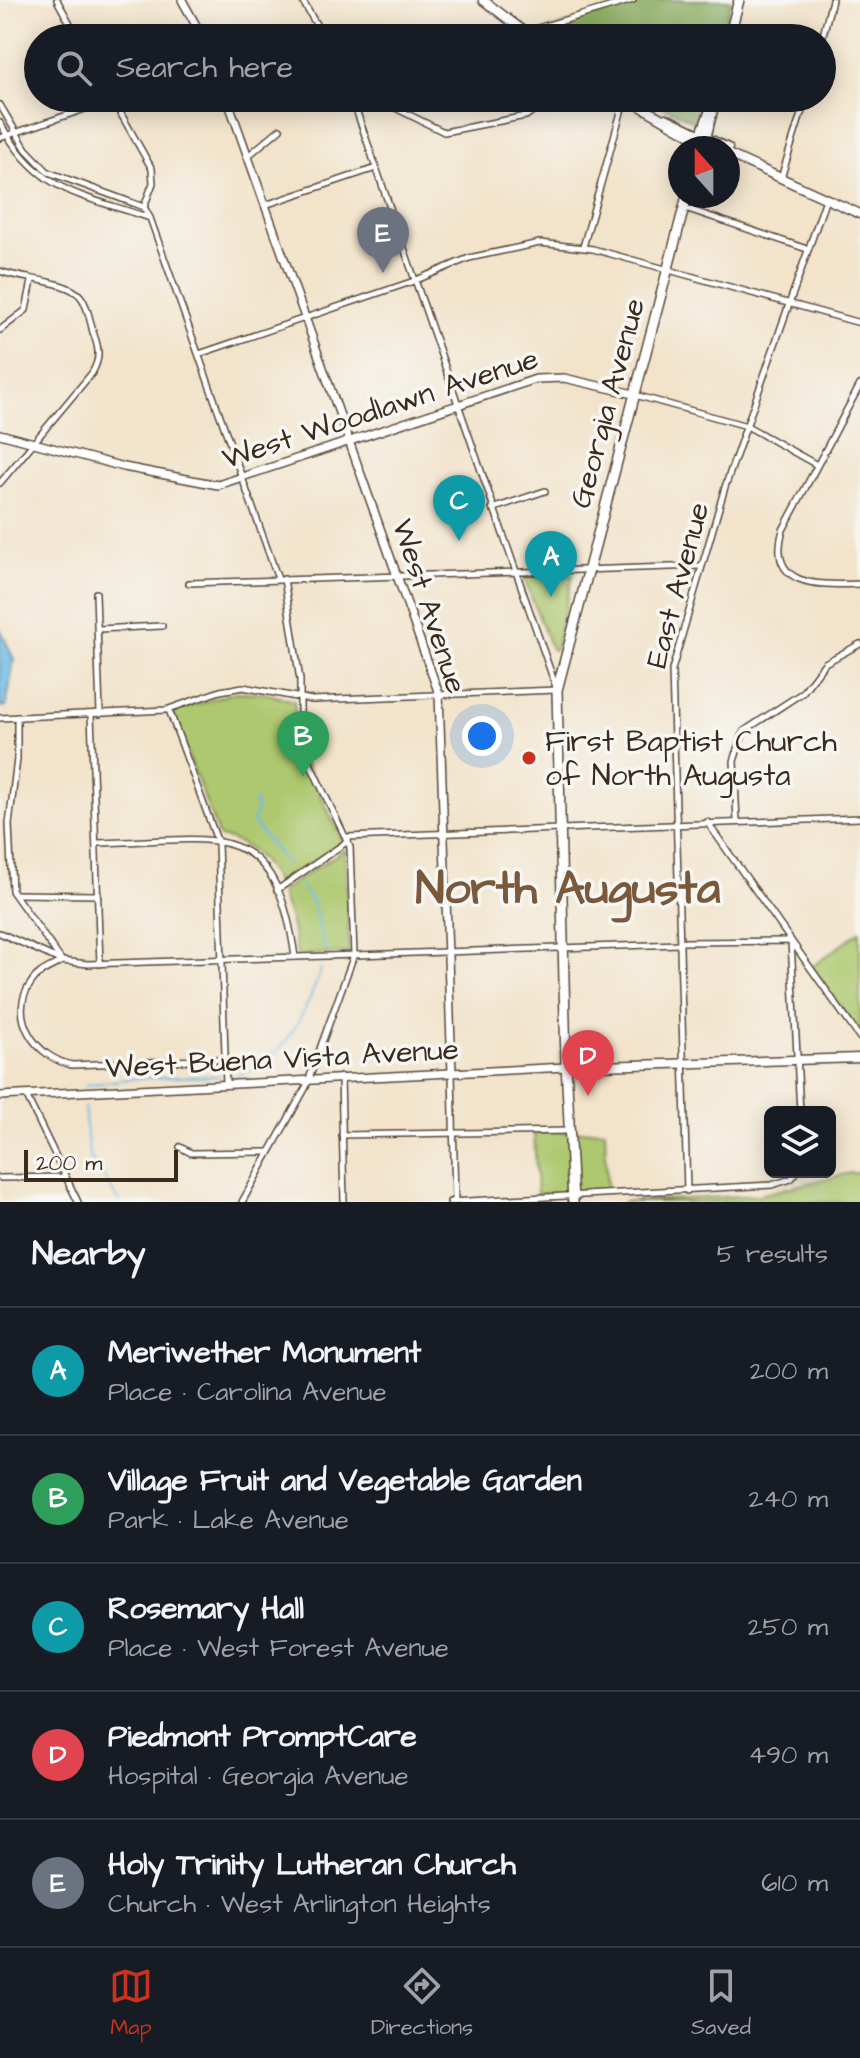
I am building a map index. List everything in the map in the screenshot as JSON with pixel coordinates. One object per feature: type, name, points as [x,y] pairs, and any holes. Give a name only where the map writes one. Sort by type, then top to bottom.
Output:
[{"type":"main road","points":[[484,0],[514,24]]},
{"type":"main road","points":[[733,24],[739,0]]},
{"type":"main road","points":[[652,112],[693,136]]},
{"type":"main road","points":[[705,136],[711,112]]},
{"type":"main road","points":[[740,157],[860,214]]},
{"type":"main road","name":"Georgia Avenue","points":[[572,1200],[557,690],[684,208]]},
{"type":"main road","points":[[566,1067],[860,1058]]},
{"type":"street","points":[[57,0],[70,24]]},
{"type":"street","points":[[182,0],[195,24]]},
{"type":"street","points":[[302,0],[316,24]]},
{"type":"street","points":[[551,24],[633,0]]},
{"type":"street","points":[[826,24],[832,0]]},
{"type":"street","points":[[0,105],[32,156],[54,176],[144,207],[150,218],[281,579],[300,680],[300,743],[347,839],[354,955],[310,1078],[242,1202]]},
{"type":"street","points":[[0,138],[75,112]]},
{"type":"street","points":[[121,112],[152,169],[153,183],[144,207]]},
{"type":"street","name":"West Avenue","points":[[232,112],[439,694],[454,1132],[453,1202]]},
{"type":"street","points":[[0,718],[168,710],[220,691],[243,687],[299,698],[557,690],[356,112]]},
{"type":"street","points":[[400,112],[433,129],[449,132],[526,116],[532,112]]},
{"type":"street","points":[[583,247],[621,112]]},
{"type":"street","points":[[781,178],[802,112]]},
{"type":"street","points":[[0,123],[22,159],[45,179],[150,218]]},
{"type":"street","points":[[248,156],[280,129]]},
{"type":"street","points":[[265,205],[376,168]]},
{"type":"street","name":"East Avenue","points":[[687,1191],[672,670],[700,566],[826,199]]},
{"type":"street","points":[[684,208],[807,249]]},
{"type":"street","points":[[199,354],[414,281],[469,258],[540,243],[583,247],[860,323]]},
{"type":"street","points":[[0,271],[32,281],[63,285],[79,295],[99,352],[92,373],[0,483]]},
{"type":"street","points":[[0,330],[26,310],[32,281]]},
{"type":"street","name":"West Woodlawn Avenue","points":[[0,434],[206,485],[242,478],[549,377],[634,394]]},
{"type":"street","points":[[860,385],[786,523],[780,551],[785,566],[795,577],[816,585],[860,584]]},
{"type":"street","points":[[634,394],[747,426],[817,465]]},
{"type":"street","points":[[492,509],[545,491]]},
{"type":"street","points":[[189,583],[700,566]]},
{"type":"street","points":[[96,593],[100,714]]},
{"type":"street","points":[[98,629],[162,626]]},
{"type":"street","points":[[737,821],[734,761],[744,731],[799,696],[825,663],[860,644]]},
{"type":"street","points":[[168,710],[217,840],[226,1084]]},
{"type":"street","points":[[91,714],[100,964]]},
{"type":"street","points":[[17,717],[17,759],[9,824],[13,892],[62,961]]},
{"type":"street","points":[[277,890],[347,839],[443,832],[860,818]]},
{"type":"street","points":[[707,822],[860,1038]]},
{"type":"street","points":[[97,843],[217,840],[237,845],[254,855],[277,890],[288,920],[295,957]]},
{"type":"street","points":[[13,892],[98,895]]},
{"type":"street","points":[[0,933],[62,961],[100,964],[791,941]]},
{"type":"street","points":[[791,941],[800,1106]]},
{"type":"street","points":[[62,961],[32,980],[23,1007],[31,1039],[55,1059],[77,1065],[225,1059]]},
{"type":"street","name":"West Buena Vista Avenue","points":[[0,1096],[566,1067]]},
{"type":"street","points":[[341,1077],[344,1202]]},
{"type":"street","points":[[26,1095],[78,1202]]},
{"type":"street","points":[[342,1135],[570,1131]]},
{"type":"street","points":[[180,1147],[191,1153],[269,1152]]},
{"type":"street","points":[[0,1178],[65,1177]]},
{"type":"street","points":[[453,1202],[572,1200],[772,1185],[787,1178]]},
{"type":"green space","points":[[644,0],[732,0],[725,24],[568,24]]},
{"type":"green space","points":[[675,112],[699,112],[695,122]]},
{"type":"green space","points":[[573,575],[555,650],[551,649],[524,578]]},
{"type":"green space","points":[[236,692],[264,693],[294,701],[298,748],[343,842],[277,884],[247,847],[219,837],[172,712]]},
{"type":"green space","points":[[345,849],[349,953],[297,955],[291,922],[280,892]]},
{"type":"green space","points":[[860,931],[860,1034],[812,967]]},
{"type":"green space","points":[[605,1130],[607,1191],[537,1194],[534,1133]]},
{"type":"green space","points":[[860,1173],[860,1202],[622,1202],[759,1195]]},
{"type":"water","points":[[0,628],[14,660],[6,707],[0,707]]},
{"type":"waterway","points":[[255,800],[257,811],[252,821],[287,864]]},
{"type":"waterway","points":[[301,885],[313,904],[325,950]]},
{"type":"waterway","points":[[238,1075],[268,1059],[292,1033],[321,969]]},
{"type":"waterway","points":[[85,1085],[137,1078],[219,1076]]},
{"type":"waterway","points":[[84,1107],[89,1155],[120,1202]]},
{"type":"place","name":"Holy Trinity Lutheran Church","points":[[383,273]]},
{"type":"place","name":"Rosemary Hall","points":[[459,541]]},
{"type":"place","name":"Meriwether Monument","points":[[551,597]]},
{"type":"place","name":"First Baptist Church of North Augusta","points":[[529,758]]},
{"type":"place","name":"Village Fruit and Vegetable Garden","points":[[303,777]]},
{"type":"place","name":"Piedmont PromptCare","points":[[588,1096]]},
{"type":"district","name":"North Augusta","points":[[568,887]]}]
